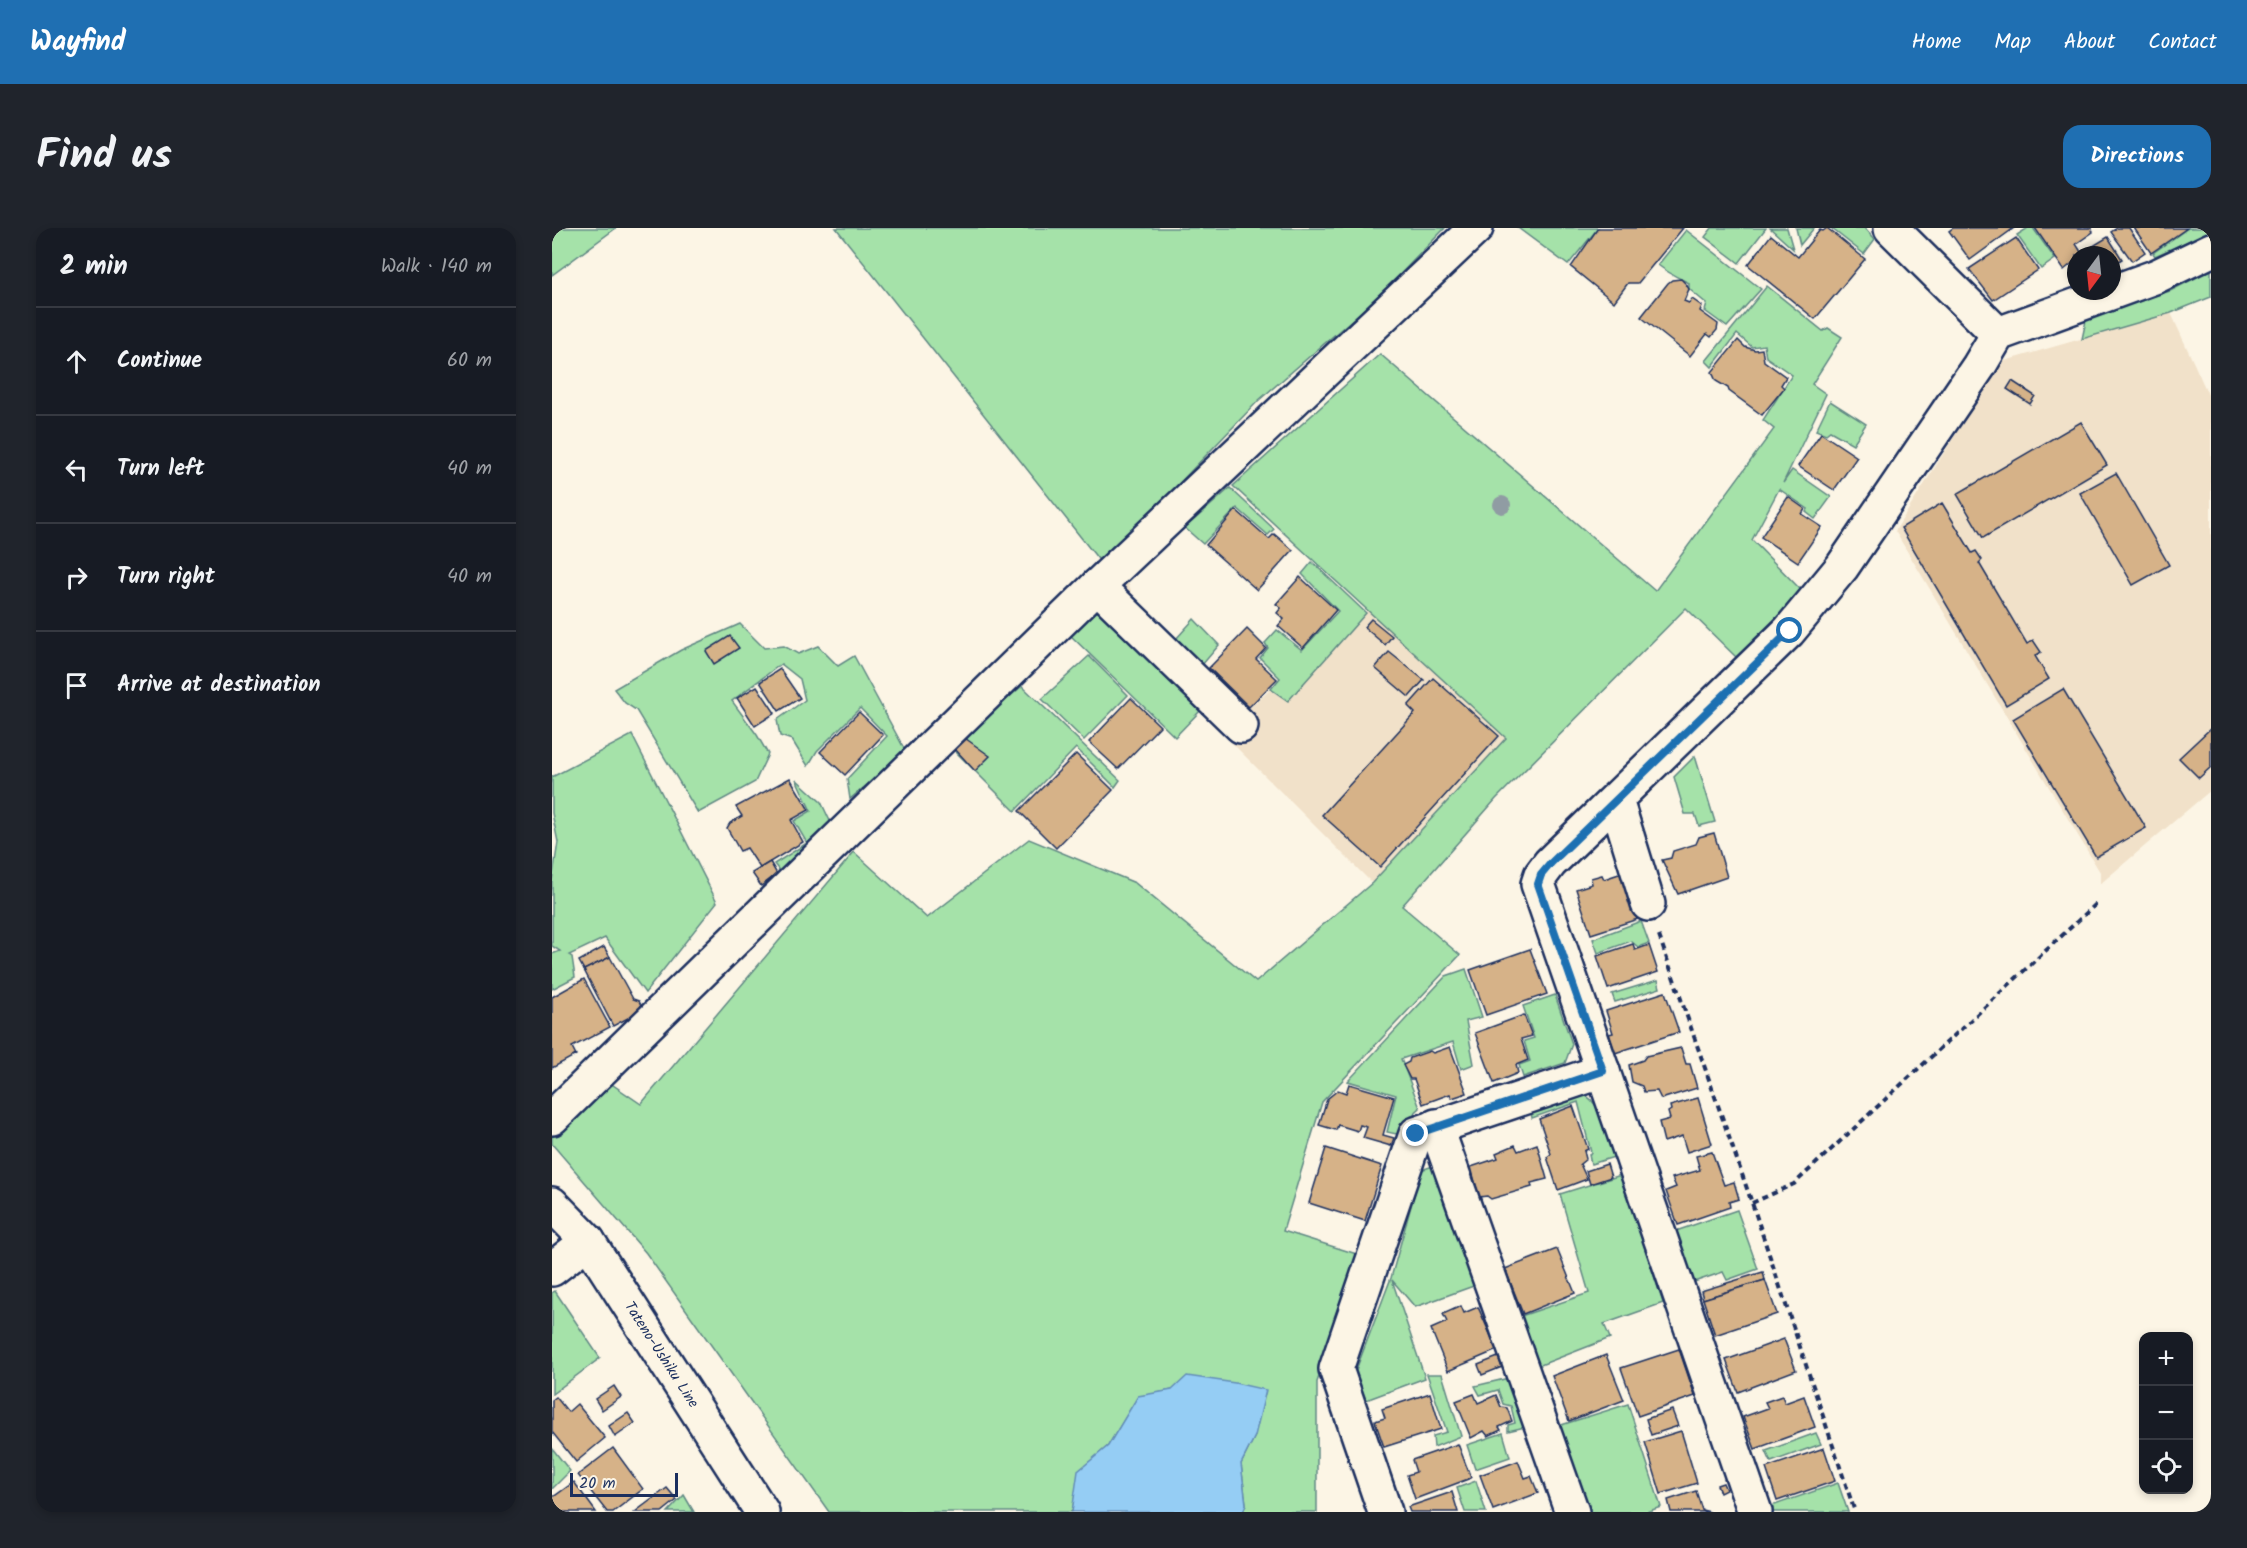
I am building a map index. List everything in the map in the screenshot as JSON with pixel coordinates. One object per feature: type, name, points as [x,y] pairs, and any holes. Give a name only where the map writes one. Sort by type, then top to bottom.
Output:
[{"type":"street","points":[[552,1118],[1097,586],[1476,228]]},
{"type":"street","points":[[1891,228],[1998,334]]},
{"type":"street","points":[[1755,1512],[1538,884],[1541,875],[1790,631],[1842,567],[1979,366],[1998,334],[2157,276],[2211,250]]},
{"type":"street","points":[[1097,586],[1241,726]]},
{"type":"street","points":[[1616,800],[1648,904]]},
{"type":"street","points":[[1385,1512],[1335,1369],[1416,1134],[1603,1071]]},
{"type":"street","points":[[1436,1126],[1572,1512]]},
{"type":"street","name":"Tateno-Ushiku Line","points":[[552,1204],[588,1242],[762,1512]]},
{"type":"street","points":[[552,1269],[588,1242]]},
{"type":"path","points":[[1648,904],[1752,1203],[1855,1512]]},
{"type":"path","points":[[1752,1203],[1794,1184],[2096,904]]},
{"type":"shaded area","points":[[2171,313],[2211,401],[2211,790],[2100,884],[2100,872],[1895,531],[2001,362]]},
{"type":"shaded area","points":[[1127,578],[1136,607],[1247,710],[1271,689],[1287,701],[1368,610],[1507,738],[1372,883],[1096,607]]},
{"type":"green space","points":[[552,228],[616,228],[552,275]]},
{"type":"green space","points":[[836,228],[1445,228],[1377,298],[1258,401],[1102,564]]},
{"type":"green space","points":[[1518,228],[1598,228],[1568,265]]},
{"type":"green space","points":[[1712,228],[1766,228],[1739,263],[1705,237]]},
{"type":"green space","points":[[1770,228],[1787,228],[1793,249]]},
{"type":"green space","points":[[1796,228],[1814,228],[1800,245]]},
{"type":"green space","points":[[1831,228],[1865,228],[1875,239],[1864,254]]},
{"type":"green space","points":[[2028,228],[2033,228],[2055,259],[2041,269],[2017,235]]},
{"type":"green space","points":[[2188,228],[2211,228],[2211,231],[2155,256],[2153,253]]},
{"type":"green space","points":[[1686,230],[1761,289],[1727,327],[1705,311],[1707,304],[1689,289],[1689,283],[1658,265]]},
{"type":"green space","points":[[2211,270],[2211,297],[2171,313],[2082,339],[2087,316],[2170,291]]},
{"type":"green space","points":[[1767,286],[1823,331],[1828,328],[1842,337],[1812,384],[1826,394],[1783,483],[1792,470],[1831,497],[1815,519],[1806,512],[1808,509],[1779,489],[1752,540],[1802,591],[1737,658],[1686,608],[1496,799],[1402,906],[1460,955],[1322,1102],[1283,1231],[1360,1255],[1317,1382],[1317,1512],[1243,1512],[1246,1504],[1241,1464],[1255,1436],[1172,1390],[1138,1397],[1108,1446],[1079,1471],[1072,1512],[829,1512],[646,1253],[552,1144],[552,1133],[610,1083],[641,1104],[854,852],[927,918],[1029,839],[1135,883],[1256,982],[1372,883],[1506,738],[1233,486],[1380,354],[1655,591],[1774,429],[1763,420],[1792,375],[1766,357],[1764,345],[1752,347],[1737,334],[1712,367],[1706,361]]},
{"type":"green space","points":[[1830,401],[1866,424],[1853,444],[1830,431],[1826,434],[1816,430]]},
{"type":"green space","points":[[1230,488],[1274,529],[1268,535],[1237,508],[1203,544],[1185,528]]},
{"type":"green space","points":[[1312,562],[1366,613],[1288,701],[1271,689],[1280,678],[1260,658],[1268,648],[1265,643],[1277,630],[1302,650],[1338,611],[1302,574]]},
{"type":"green space","points":[[1096,607],[1200,711],[1175,737],[1070,635]]},
{"type":"green space","points":[[1194,619],[1219,645],[1202,665],[1176,639]]},
{"type":"green space","points":[[740,624],[764,648],[784,646],[798,654],[818,646],[838,666],[854,656],[906,752],[850,799],[847,779],[887,736],[860,708],[817,751],[808,766],[792,740],[780,736],[777,720],[805,700],[800,679],[781,664],[732,701],[768,754],[755,782],[698,813],[636,710],[625,703],[614,689],[681,650]]},
{"type":"green space","points":[[1089,656],[1128,695],[1084,740],[1042,699]]},
{"type":"green space","points":[[1022,686],[1120,780],[1115,787],[1076,748],[1015,811],[951,747]]},
{"type":"green space","points":[[632,735],[717,902],[645,993],[605,938],[569,955],[572,957],[575,977],[552,989],[552,954],[560,951],[552,946],[552,882],[558,842],[552,813],[552,777]]},
{"type":"green space","points":[[1695,756],[1715,822],[1699,826],[1695,814],[1685,814],[1674,777]]},
{"type":"green space","points":[[796,779],[821,802],[831,823],[781,873],[774,864],[807,843],[794,821],[811,811]]},
{"type":"green space","points":[[1641,921],[1649,943],[1638,947],[1631,941],[1598,953],[1593,939]]},
{"type":"green space","points":[[1466,969],[1482,1017],[1466,1021],[1474,1064],[1461,1069],[1453,1042],[1401,1059],[1420,1108],[1407,1120],[1401,1135],[1387,1132],[1396,1095],[1348,1081],[1446,976]]},
{"type":"green space","points":[[1658,980],[1660,988],[1615,1002],[1612,994]]},
{"type":"green space","points":[[1555,995],[1572,1044],[1565,1063],[1523,1077],[1519,1065],[1530,1061],[1524,1041],[1534,1038],[1523,1006]]},
{"type":"green space","points":[[1580,1093],[1594,1103],[1599,1111],[1614,1157],[1591,1164],[1589,1155],[1591,1152],[1578,1102],[1532,1118],[1531,1112]]},
{"type":"green space","points":[[1436,1165],[1479,1284],[1415,1307],[1392,1280],[1425,1378],[1366,1400],[1354,1375],[1391,1278],[1421,1170]]},
{"type":"green space","points":[[1621,1175],[1663,1303],[1604,1324],[1610,1338],[1538,1366],[1521,1316],[1589,1293],[1560,1194]]},
{"type":"green space","points":[[1737,1210],[1758,1269],[1727,1280],[1723,1272],[1694,1282],[1676,1231]]},
{"type":"green space","points":[[555,1291],[600,1358],[552,1394],[552,1293]]},
{"type":"green space","points":[[1427,1374],[1442,1374],[1461,1436],[1434,1447],[1433,1436],[1447,1432]]},
{"type":"green space","points":[[1509,1378],[1525,1427],[1508,1431],[1508,1425],[1515,1423],[1511,1406],[1503,1404],[1498,1390],[1480,1395],[1475,1386]]},
{"type":"green space","points":[[1628,1404],[1661,1507],[1646,1512],[1586,1512],[1558,1426]]},
{"type":"green space","points":[[1503,1433],[1510,1457],[1475,1469],[1467,1445]]},
{"type":"green space","points":[[1816,1433],[1821,1444],[1771,1462],[1766,1451]]},
{"type":"green space","points":[[552,1448],[570,1471],[552,1489]]},
{"type":"green space","points":[[1476,1481],[1486,1512],[1465,1512],[1457,1488]]},
{"type":"green space","points":[[1838,1483],[1848,1512],[1771,1512],[1769,1507]]},
{"type":"green space","points":[[684,1495],[694,1512],[668,1512]]},
{"type":"water","points":[[1187,1376],[1266,1390],[1255,1436],[1241,1464],[1246,1504],[1243,1512],[1072,1512],[1078,1471],[1108,1446],[1138,1396],[1172,1390]]},
{"type":"building","points":[[1598,228],[1683,228],[1638,283],[1628,283],[1614,302],[1571,267]]},
{"type":"building","points":[[1827,228],[1865,259],[1815,319],[1748,265],[1771,235],[1798,257],[1820,230]]},
{"type":"building","points":[[1953,228],[2014,228],[1970,260],[1949,231]]},
{"type":"building","points":[[2035,228],[2091,228],[2093,232],[2076,244],[2077,246],[2067,246],[2067,268],[2064,270]]},
{"type":"building","points":[[2117,228],[2129,228],[2145,252],[2132,261],[2111,232]]},
{"type":"building","points":[[2134,228],[2187,228],[2151,253]]},
{"type":"building","points":[[2108,237],[2114,246],[2093,246]]},
{"type":"building","points":[[2016,238],[2038,270],[1993,300],[1969,269]]},
{"type":"building","points":[[1681,279],[1689,289],[1684,301],[1689,303],[1692,299],[1702,306],[1700,311],[1718,324],[1717,330],[1711,337],[1707,334],[1690,356],[1641,317],[1668,283]]},
{"type":"building","points":[[1738,340],[1745,347],[1755,350],[1762,349],[1764,361],[1786,377],[1781,385],[1784,388],[1762,415],[1716,381],[1712,372]]},
{"type":"building","points":[[2012,381],[2035,396],[2030,404],[2007,389]]},
{"type":"building","points":[[2081,422],[2107,465],[1983,538],[1957,494]]},
{"type":"building","points":[[1821,433],[1857,457],[1834,490],[1798,466]]},
{"type":"building","points":[[2116,473],[2169,565],[2133,585],[2080,493]]},
{"type":"building","points":[[1788,497],[1805,509],[1802,514],[1822,527],[1798,562],[1761,537]]},
{"type":"building","points":[[1942,503],[1972,553],[1976,551],[1982,560],[1979,563],[2027,644],[2033,640],[2041,652],[2035,656],[2049,679],[2006,705],[1901,528]]},
{"type":"building","points":[[1236,510],[1269,539],[1274,534],[1293,550],[1257,590],[1206,545]]},
{"type":"building","points":[[1300,577],[1336,610],[1303,648],[1278,626],[1284,619],[1277,613],[1281,608],[1276,604]]},
{"type":"building","points":[[1371,619],[1392,636],[1385,645],[1364,627]]},
{"type":"building","points":[[1247,629],[1266,648],[1256,659],[1277,679],[1249,707],[1209,668]]},
{"type":"building","points":[[730,636],[739,648],[714,664],[706,651]]},
{"type":"building","points":[[1389,652],[1424,680],[1409,697],[1375,668]]},
{"type":"building","points":[[780,669],[800,698],[779,711],[760,682]]},
{"type":"building","points":[[1433,678],[1499,736],[1380,867],[1322,815],[1415,713],[1408,706]]},
{"type":"building","points":[[757,686],[775,713],[755,726],[737,698]]},
{"type":"building","points":[[2063,689],[2146,828],[2096,857],[2013,719]]},
{"type":"building","points":[[1131,698],[1160,726],[1118,769],[1089,742]]},
{"type":"building","points":[[859,712],[883,735],[845,775],[820,752]]},
{"type":"building","points":[[2211,728],[2211,767],[2199,778],[2179,758]]},
{"type":"building","points":[[962,736],[990,756],[975,771],[955,749]]},
{"type":"building","points":[[1076,754],[1113,790],[1056,848],[1019,811]]},
{"type":"building","points":[[790,778],[809,810],[791,820],[803,842],[760,868],[747,848],[740,851],[727,828],[730,823],[742,816],[736,807]]},
{"type":"building","points":[[1714,833],[1727,877],[1678,894],[1662,860],[1671,858],[1673,851],[1696,844],[1699,837]]},
{"type":"building","points":[[770,862],[777,874],[761,886],[752,873]]},
{"type":"building","points":[[1625,872],[1641,918],[1591,934],[1576,889],[1592,884],[1591,878],[1602,875],[1604,879]]},
{"type":"building","points":[[1633,944],[1635,950],[1649,945],[1658,972],[1608,989],[1597,956]]},
{"type":"building","points":[[604,947],[610,957],[584,970],[579,961]]},
{"type":"building","points":[[1530,949],[1547,994],[1486,1015],[1470,970]]},
{"type":"building","points":[[610,957],[633,999],[639,1001],[643,1010],[613,1026],[584,970]]},
{"type":"building","points":[[584,979],[610,1027],[572,1047],[576,1055],[552,1068],[552,997]]},
{"type":"building","points":[[1665,992],[1679,1032],[1615,1053],[1609,1034],[1613,1033],[1606,1011]]},
{"type":"building","points":[[1524,1015],[1532,1036],[1521,1039],[1528,1060],[1516,1065],[1518,1073],[1494,1083],[1475,1033]]},
{"type":"building","points":[[1450,1047],[1467,1093],[1452,1098],[1450,1094],[1423,1104],[1414,1079],[1410,1079],[1403,1065],[1409,1062],[1410,1058]]},
{"type":"building","points":[[1681,1048],[1686,1064],[1690,1064],[1697,1088],[1661,1099],[1657,1091],[1644,1092],[1642,1086],[1632,1082],[1629,1065],[1643,1060],[1646,1056]]},
{"type":"building","points":[[1349,1084],[1394,1097],[1383,1135],[1394,1138],[1391,1146],[1363,1138],[1367,1127],[1360,1125],[1358,1131],[1338,1125],[1336,1130],[1319,1125],[1327,1099],[1338,1090],[1346,1093]]},
{"type":"building","points":[[1698,1098],[1712,1144],[1687,1152],[1682,1136],[1664,1142],[1659,1122],[1670,1119],[1668,1112],[1671,1110],[1670,1106]]},
{"type":"building","points":[[1573,1106],[1588,1149],[1584,1151],[1586,1159],[1580,1164],[1587,1179],[1558,1190],[1547,1157],[1551,1154],[1539,1119]]},
{"type":"building","points":[[1537,1144],[1547,1179],[1531,1183],[1532,1187],[1491,1199],[1487,1196],[1479,1197],[1471,1167],[1498,1158],[1496,1153],[1515,1145],[1518,1151]]},
{"type":"building","points":[[1326,1148],[1382,1166],[1365,1221],[1309,1203]]},
{"type":"building","points":[[1712,1152],[1724,1185],[1734,1182],[1739,1199],[1729,1202],[1730,1207],[1678,1225],[1666,1191],[1676,1187],[1672,1178],[1700,1170],[1696,1156]]},
{"type":"building","points":[[1607,1164],[1611,1177],[1590,1184],[1586,1171]]},
{"type":"building","points":[[1557,1249],[1575,1293],[1523,1314],[1505,1269]]},
{"type":"building","points":[[1763,1272],[1765,1280],[1703,1299],[1701,1291]]},
{"type":"building","points":[[1765,1280],[1777,1314],[1715,1335],[1703,1299]]},
{"type":"building","points":[[1461,1306],[1464,1313],[1478,1307],[1497,1350],[1448,1371],[1431,1329],[1447,1322],[1443,1314]]},
{"type":"building","points":[[1784,1339],[1796,1370],[1738,1392],[1726,1360]]},
{"type":"building","points":[[1679,1349],[1695,1396],[1638,1416],[1621,1368]]},
{"type":"building","points":[[1606,1355],[1624,1400],[1569,1421],[1552,1376]]},
{"type":"building","points":[[1498,1357],[1502,1367],[1482,1375],[1478,1365]]},
{"type":"building","points":[[614,1386],[621,1397],[602,1410],[595,1399]]},
{"type":"building","points":[[1430,1393],[1441,1429],[1384,1447],[1375,1421],[1385,1418],[1382,1409]]},
{"type":"building","points":[[1474,1394],[1478,1403],[1496,1395],[1501,1407],[1507,1408],[1512,1421],[1499,1427],[1501,1430],[1488,1436],[1484,1431],[1471,1438],[1456,1401]]},
{"type":"building","points":[[1782,1396],[1785,1403],[1804,1396],[1815,1427],[1755,1449],[1743,1417],[1768,1408],[1765,1402]]},
{"type":"building","points":[[556,1397],[568,1412],[577,1404],[605,1438],[576,1462],[552,1432],[552,1400]]},
{"type":"building","points":[[1672,1410],[1678,1426],[1651,1435],[1646,1419]]},
{"type":"building","points":[[628,1413],[635,1423],[615,1437],[609,1426]]},
{"type":"building","points":[[1681,1431],[1697,1483],[1661,1494],[1645,1442]]},
{"type":"building","points":[[1458,1444],[1471,1478],[1415,1499],[1407,1475],[1416,1472],[1412,1460]]},
{"type":"building","points":[[613,1448],[643,1489],[613,1512],[607,1512],[578,1475]]},
{"type":"building","points":[[1824,1448],[1835,1481],[1777,1501],[1766,1468]]},
{"type":"building","points":[[1518,1461],[1525,1478],[1531,1476],[1538,1493],[1493,1510],[1480,1475]]},
{"type":"building","points":[[574,1482],[596,1512],[552,1512],[552,1498]]},
{"type":"building","points":[[1723,1483],[1726,1490],[1720,1493],[1717,1485]]},
{"type":"building","points":[[667,1488],[677,1500],[662,1512],[635,1512]]},
{"type":"building","points":[[1696,1491],[1702,1510],[1710,1512],[1671,1512],[1668,1500]]},
{"type":"building","points":[[1452,1492],[1458,1512],[1410,1512],[1408,1507]]},
{"type":"route","points":[[1416,1134],[1603,1071],[1538,884],[1541,875],[1790,631]]}]
